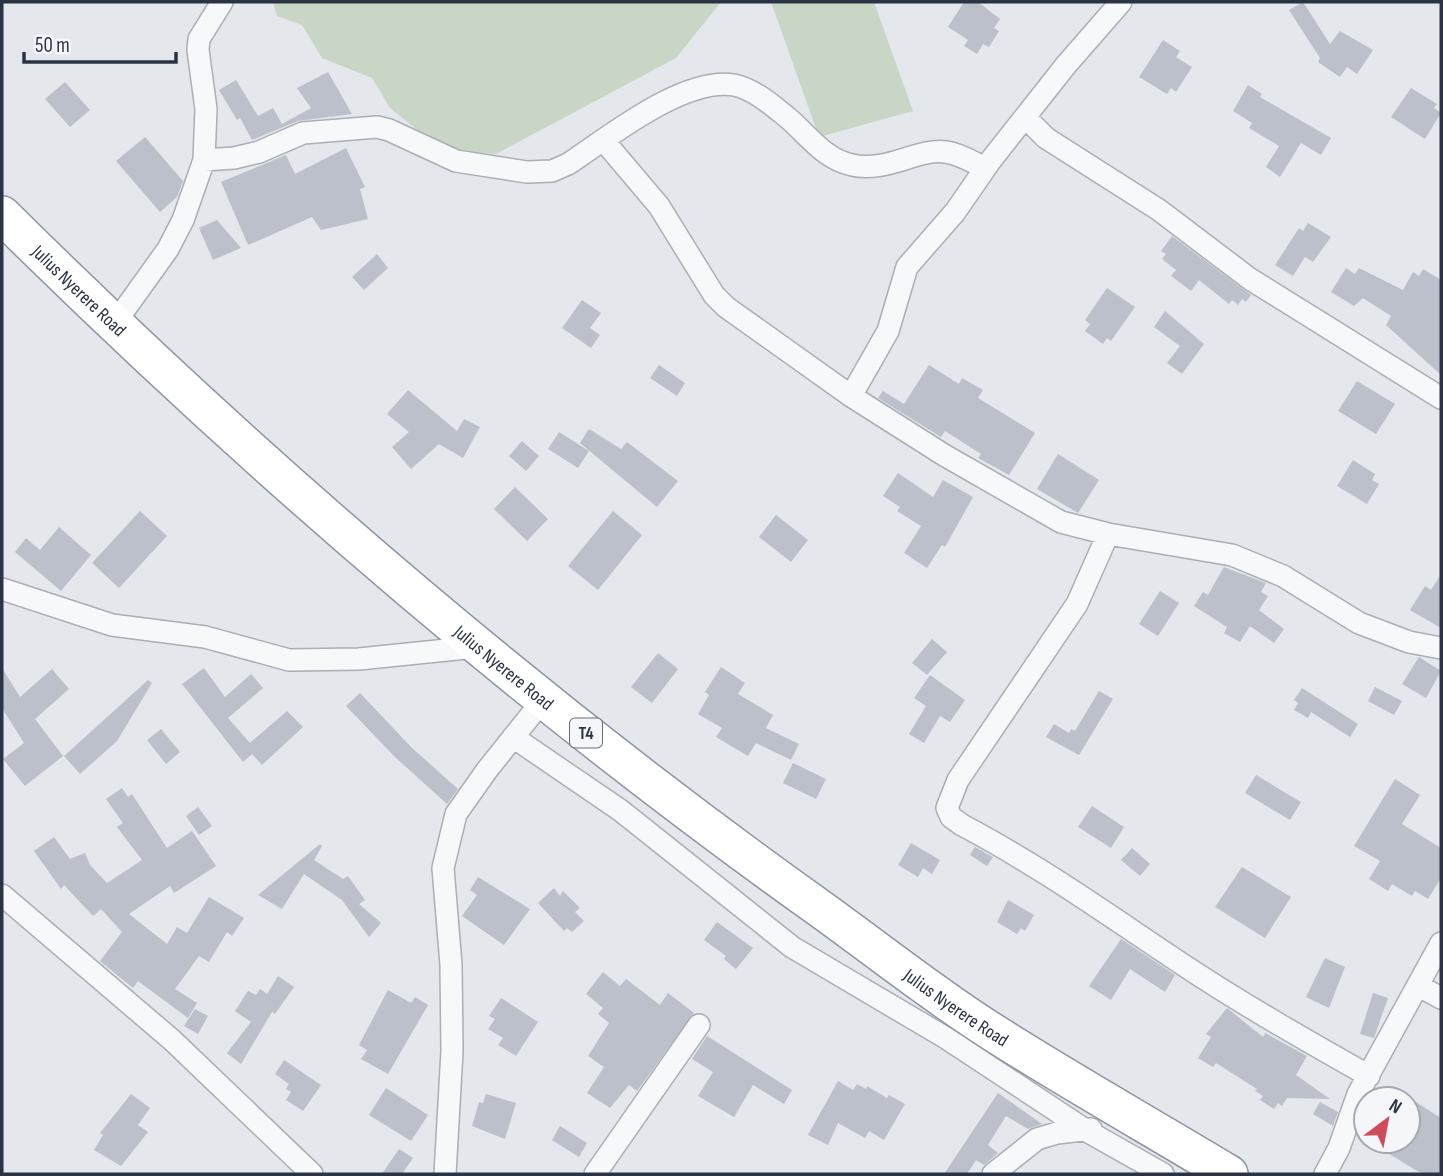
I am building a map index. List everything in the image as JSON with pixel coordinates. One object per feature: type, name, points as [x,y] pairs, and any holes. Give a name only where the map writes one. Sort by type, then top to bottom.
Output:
[{"type":"highway","name":"Julius Nyerere Road","points":[[2,215],[195,400],[476,647],[543,700],[742,853],[992,1032],[1230,1174]]},
{"type":"street","points":[[115,323],[168,249],[183,220],[204,160],[206,109],[199,39],[222,2]]},
{"type":"street","points":[[851,396],[888,331],[908,267],[955,212],[1025,117],[1121,2]]},
{"type":"street","points":[[204,160],[234,158],[259,152],[303,133],[377,127],[456,161],[527,172],[552,171],[568,164],[662,103],[708,85],[734,85],[773,106],[822,152],[845,163],[869,167],[945,152],[985,169]]},
{"type":"street","points":[[1025,117],[1046,138],[1159,210],[1250,279],[1441,398]]},
{"type":"street","points":[[604,141],[659,206],[714,295],[733,313],[851,396],[944,455],[1061,522],[1108,534],[1202,549],[1258,564],[1283,576],[1359,623],[1409,642],[1441,648]]},
{"type":"street","points":[[1108,534],[1077,604],[958,780],[947,808],[951,817],[1034,865],[1194,972],[1369,1076]]},
{"type":"street","points":[[2,589],[112,625],[205,637],[289,660],[359,659],[476,647]]},
{"type":"street","points":[[445,1174],[452,1051],[451,965],[443,868],[456,814],[543,700]]},
{"type":"street","points":[[513,737],[620,810],[792,947],[946,1038],[1087,1131],[1163,1174]]},
{"type":"street","points":[[2,895],[172,1040],[312,1174]]},
{"type":"street","points":[[1325,1174],[1369,1076],[1441,943]]},
{"type":"street","points":[[1419,986],[1441,998]]},
{"type":"street","points":[[595,1174],[699,1026]]},
{"type":"street","points":[[993,1174],[1037,1139],[1057,1133],[1087,1131],[1103,1124],[1122,1109]]},
{"type":"green space","points":[[273,2],[721,2],[676,58],[496,154],[442,150],[390,108],[372,78],[322,58],[302,25],[277,16]]},
{"type":"green space","points":[[771,2],[874,2],[913,111],[819,137]]},
{"type":"building","points":[[964,2],[978,2],[1000,19],[994,28],[999,31],[989,47],[983,44],[977,54],[964,46],[968,40],[948,27]]},
{"type":"building","points":[[1303,2],[1330,44],[1340,31],[1373,50],[1357,74],[1347,67],[1340,77],[1318,62],[1320,58],[1289,10]]},
{"type":"building","points":[[1163,40],[1180,51],[1176,57],[1192,67],[1176,92],[1171,88],[1167,94],[1139,77]]},
{"type":"building","points":[[328,72],[352,114],[298,121],[252,140],[240,118],[237,120],[219,90],[236,80],[258,116],[273,108],[282,124],[311,108],[297,88]]},
{"type":"building","points":[[65,82],[90,110],[70,127],[45,99]]},
{"type":"building","points":[[1248,85],[1262,94],[1260,97],[1331,138],[1321,155],[1301,143],[1280,177],[1266,167],[1279,146],[1249,128],[1252,123],[1233,111]]},
{"type":"building","points":[[1411,88],[1437,104],[1434,108],[1441,113],[1425,139],[1391,117]]},
{"type":"building","points":[[145,137],[183,181],[177,197],[160,212],[116,161]]},
{"type":"building","points":[[346,148],[365,187],[360,189],[368,219],[321,230],[312,217],[248,245],[221,182],[286,155],[295,174]]},
{"type":"building","points":[[217,220],[241,248],[213,260],[199,228]]},
{"type":"building","points":[[1308,223],[1331,237],[1313,262],[1305,257],[1293,276],[1275,265],[1299,228],[1303,231]]},
{"type":"building","points":[[1172,236],[1251,295],[1246,302],[1242,299],[1238,305],[1232,300],[1229,304],[1199,280],[1191,291],[1171,276],[1176,270],[1162,259],[1166,254],[1161,251]]},
{"type":"building","points":[[377,254],[388,268],[364,290],[352,277]]},
{"type":"building","points":[[1346,268],[1355,274],[1359,268],[1403,290],[1413,272],[1419,276],[1423,269],[1441,280],[1441,375],[1386,325],[1391,316],[1363,298],[1354,306],[1331,292]]},
{"type":"building","points":[[1107,288],[1135,307],[1111,341],[1107,338],[1103,344],[1085,331],[1090,324],[1085,320]]},
{"type":"building","points":[[582,300],[601,313],[590,328],[600,335],[591,348],[562,328]]},
{"type":"building","points":[[1165,311],[1204,344],[1182,374],[1167,363],[1180,346],[1154,327]]},
{"type":"building","points":[[659,365],[685,383],[677,396],[650,378]]},
{"type":"building","points":[[929,365],[959,384],[962,378],[983,390],[978,398],[1035,433],[1009,475],[978,458],[981,454],[945,431],[941,437],[878,398],[883,391],[904,404]]},
{"type":"building","points":[[1357,381],[1395,404],[1376,434],[1338,411]]},
{"type":"building","points":[[408,390],[457,431],[464,419],[480,427],[463,458],[439,444],[411,469],[392,447],[409,432],[387,414]]},
{"type":"building","points":[[589,429],[621,449],[627,442],[678,481],[657,507],[580,443]]},
{"type":"building","points":[[559,432],[589,451],[578,468],[548,449]]},
{"type":"building","points":[[522,441],[539,456],[526,471],[509,456]]},
{"type":"building","points":[[1058,454],[1099,480],[1078,513],[1037,489]]},
{"type":"building","points":[[1353,460],[1375,474],[1372,480],[1379,484],[1367,504],[1337,486]]},
{"type":"building","points":[[898,473],[933,497],[943,480],[973,497],[945,547],[942,545],[927,568],[904,553],[921,526],[897,511],[900,507],[883,496]]},
{"type":"building","points":[[515,487],[548,519],[527,541],[494,509]]},
{"type":"building","points":[[140,511],[167,536],[119,588],[92,563]]},
{"type":"building","points":[[613,511],[642,535],[598,590],[568,566]]},
{"type":"building","points":[[776,515],[808,540],[791,562],[759,537]]},
{"type":"building","points":[[59,527],[91,555],[61,591],[15,552],[26,538],[40,550]]},
{"type":"building","points":[[1224,567],[1266,583],[1261,592],[1268,596],[1259,610],[1284,629],[1274,643],[1250,626],[1240,642],[1224,633],[1227,627],[1194,606],[1203,592],[1208,595]]},
{"type":"building","points":[[1441,574],[1441,628],[1410,610],[1425,586],[1431,590]]},
{"type":"building","points":[[1160,591],[1179,603],[1158,636],[1139,624]]},
{"type":"building","points":[[932,639],[947,652],[927,675],[912,663]]},
{"type":"building","points":[[658,653],[678,669],[652,703],[631,687]]},
{"type":"building","points":[[1419,657],[1441,671],[1426,698],[1402,684]]},
{"type":"building","points":[[721,667],[745,683],[738,694],[773,715],[766,728],[799,744],[791,760],[756,743],[748,756],[716,737],[722,728],[698,714],[709,695],[705,692]]},
{"type":"building","points":[[2,668],[20,697],[52,669],[69,689],[35,719],[63,756],[25,786],[3,759],[24,743],[2,708]]},
{"type":"building","points":[[204,668],[225,697],[251,674],[263,688],[228,718],[250,743],[287,711],[303,727],[262,765],[252,754],[243,762],[182,684]]},
{"type":"building","points":[[930,675],[965,700],[950,722],[940,716],[924,743],[909,734],[926,706],[914,698]]},
{"type":"building","points":[[148,680],[152,683],[117,741],[80,774],[64,756]]},
{"type":"building","points":[[1375,687],[1402,701],[1394,715],[1368,701]]},
{"type":"building","points":[[1302,688],[1358,724],[1350,737],[1311,712],[1308,718],[1294,710],[1298,703],[1294,700]]},
{"type":"building","points":[[1099,691],[1113,699],[1079,755],[1046,737],[1054,724],[1069,733],[1071,729],[1075,731]]},
{"type":"building","points":[[360,693],[412,748],[458,789],[447,804],[395,757],[346,706]]},
{"type":"building","points":[[161,729],[180,752],[166,764],[147,740]]},
{"type":"building","points":[[793,763],[826,779],[816,799],[783,783]]},
{"type":"building","points":[[1256,775],[1301,802],[1290,820],[1245,793]]},
{"type":"building","points":[[1395,779],[1420,795],[1402,824],[1441,848],[1441,878],[1428,899],[1415,891],[1412,896],[1392,884],[1388,891],[1369,879],[1380,861],[1354,846]]},
{"type":"building","points":[[122,788],[128,797],[132,794],[167,848],[192,831],[216,866],[174,893],[170,886],[129,914],[167,944],[177,927],[187,933],[209,897],[244,918],[232,936],[227,932],[209,962],[199,956],[175,989],[197,1003],[188,1018],[138,981],[133,988],[100,961],[122,932],[101,909],[93,916],[64,885],[61,889],[34,851],[54,837],[70,859],[85,853],[90,865],[107,883],[142,860],[117,827],[123,823],[106,799]]},
{"type":"building","points":[[1092,806],[1124,827],[1111,848],[1078,827]]},
{"type":"building","points":[[198,807],[212,826],[199,835],[186,816]]},
{"type":"building","points":[[911,843],[940,860],[932,874],[923,868],[918,877],[898,865]]},
{"type":"building","points":[[320,844],[322,846],[314,860],[343,879],[348,876],[365,900],[359,904],[381,923],[369,937],[342,900],[304,874],[282,909],[258,895]]},
{"type":"building","points":[[975,847],[993,857],[987,866],[970,855]]},
{"type":"building","points":[[1132,848],[1150,864],[1140,876],[1121,860]]},
{"type":"building","points":[[1242,867],[1291,897],[1265,938],[1215,907]]},
{"type":"building","points":[[478,877],[530,909],[504,945],[462,916],[477,895],[470,890]]},
{"type":"building","points":[[554,888],[560,896],[563,891],[580,908],[575,912],[584,921],[572,932],[567,928],[564,931],[538,903]]},
{"type":"building","points":[[1008,900],[1034,915],[1025,931],[1021,928],[1017,934],[997,922]]},
{"type":"building","points":[[717,922],[753,948],[736,969],[724,959],[726,956],[704,940]]},
{"type":"building","points":[[1121,939],[1175,975],[1165,992],[1130,969],[1111,1000],[1089,986]]},
{"type":"building","points":[[1325,958],[1345,967],[1329,1008],[1306,997]]},
{"type":"building","points":[[603,972],[620,986],[626,979],[660,1005],[668,993],[694,1013],[637,1091],[629,1085],[610,1108],[587,1093],[604,1067],[588,1056],[609,1023],[598,1014],[603,1008],[586,994]]},
{"type":"building","points":[[278,976],[294,987],[275,1014],[272,1012],[241,1064],[227,1053],[251,1022],[235,1011],[248,991],[256,995],[260,989],[267,994]]},
{"type":"building","points":[[388,990],[411,1003],[415,997],[428,1005],[388,1074],[361,1059],[367,1050],[359,1045]]},
{"type":"building","points":[[1373,993],[1388,998],[1374,1038],[1360,1034]]},
{"type":"building","points":[[501,998],[538,1022],[516,1056],[498,1045],[503,1038],[488,1029],[495,1019],[489,1016]]},
{"type":"building","points":[[1227,1008],[1263,1037],[1265,1033],[1307,1056],[1296,1075],[1330,1099],[1287,1098],[1282,1106],[1278,1103],[1274,1109],[1260,1100],[1263,1096],[1255,1091],[1257,1089],[1216,1063],[1213,1067],[1198,1058],[1211,1037],[1206,1034]]},
{"type":"building","points":[[195,1009],[208,1016],[198,1034],[184,1026]]},
{"type":"building","points":[[707,1036],[792,1090],[784,1104],[753,1085],[734,1117],[698,1096],[713,1072],[692,1059]]},
{"type":"building","points":[[284,1060],[321,1085],[303,1111],[286,1100],[291,1092],[286,1089],[289,1084],[275,1074]]},
{"type":"building","points":[[838,1081],[853,1090],[857,1084],[866,1089],[867,1086],[887,1098],[889,1095],[905,1104],[884,1140],[869,1131],[865,1138],[838,1123],[828,1145],[808,1135]]},
{"type":"building","points":[[386,1088],[428,1115],[411,1141],[369,1115]]},
{"type":"building","points":[[998,1093],[1042,1124],[1028,1129],[1006,1116],[988,1145],[998,1153],[984,1165],[976,1160],[967,1174],[944,1174]]},
{"type":"building","points":[[131,1094],[150,1108],[138,1125],[148,1132],[121,1166],[94,1150],[103,1135],[100,1133]]},
{"type":"building","points":[[486,1094],[516,1103],[505,1139],[472,1126],[479,1102],[483,1103]]},
{"type":"building","points":[[1320,1102],[1338,1112],[1333,1126],[1313,1114]]},
{"type":"building","points":[[1422,1106],[1441,1118],[1441,1174],[1422,1174],[1391,1155],[1422,1155]]},
{"type":"building","points":[[560,1126],[587,1143],[579,1157],[552,1140]]},
{"type":"building","points":[[399,1149],[413,1158],[402,1174],[382,1174]]}]
